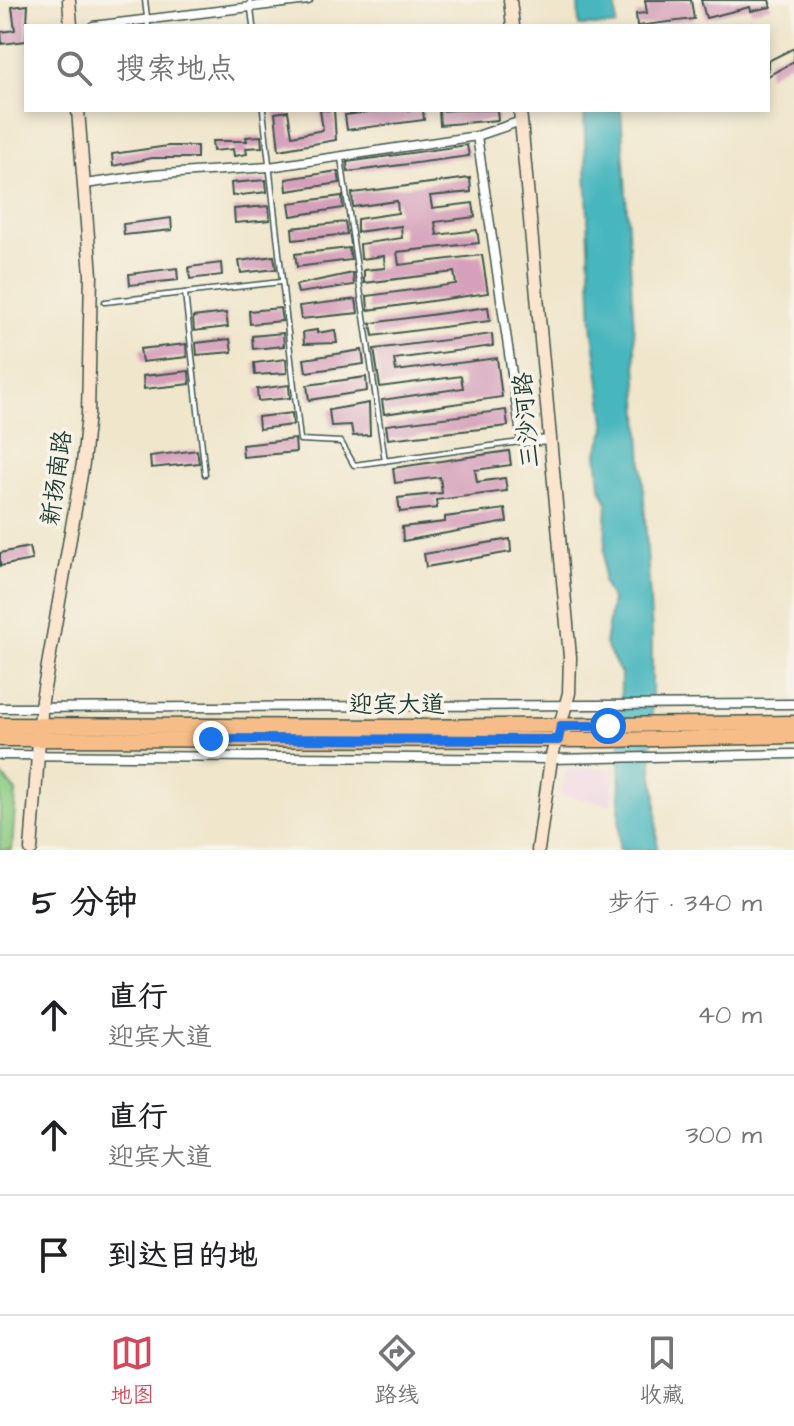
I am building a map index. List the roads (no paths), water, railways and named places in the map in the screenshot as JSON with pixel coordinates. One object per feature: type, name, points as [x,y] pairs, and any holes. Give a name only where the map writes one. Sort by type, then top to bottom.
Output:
[{"type":"main road","name":"迎宾大道","points":[[0,725],[39,732],[408,734],[658,732],[794,723]]},
{"type":"main road","name":"迎宾大道","points":[[0,739],[39,732]]},
{"type":"main road","name":"迎宾大道","points":[[658,732],[794,736]]},
{"type":"street","points":[[69,0],[71,24]]},
{"type":"street","points":[[148,23],[250,4],[308,0]]},
{"type":"street","points":[[510,0],[513,24]]},
{"type":"street","name":"新扬南路","points":[[31,850],[41,708],[83,463],[88,414],[91,275],[78,112]]},
{"type":"street","points":[[85,184],[149,175],[269,167],[477,136],[520,115]]},
{"type":"street","name":"三沙河路","points":[[520,115],[570,657],[566,708],[551,759],[538,850]]},
{"type":"street","points":[[477,136],[522,442],[551,440]]},
{"type":"street","points":[[0,708],[566,708],[794,704]]},
{"type":"street","points":[[0,755],[551,759],[794,754]]},
{"type":"lane","points":[[145,0],[148,23]]},
{"type":"lane","points":[[250,4],[253,24]]},
{"type":"lane","points":[[263,112],[300,440],[341,442],[354,465],[522,442]]},
{"type":"lane","points":[[341,154],[385,461]]},
{"type":"lane","points":[[105,302],[282,282]]},
{"type":"lane","points":[[185,293],[205,474]]},
{"type":"water","points":[[578,0],[616,0],[616,24],[579,24]]},
{"type":"water","points":[[584,112],[621,112],[652,635],[652,770],[656,795],[657,850],[619,850],[621,674],[605,644],[612,601],[603,582],[607,502],[600,486],[597,452],[606,429],[592,325]]}]
